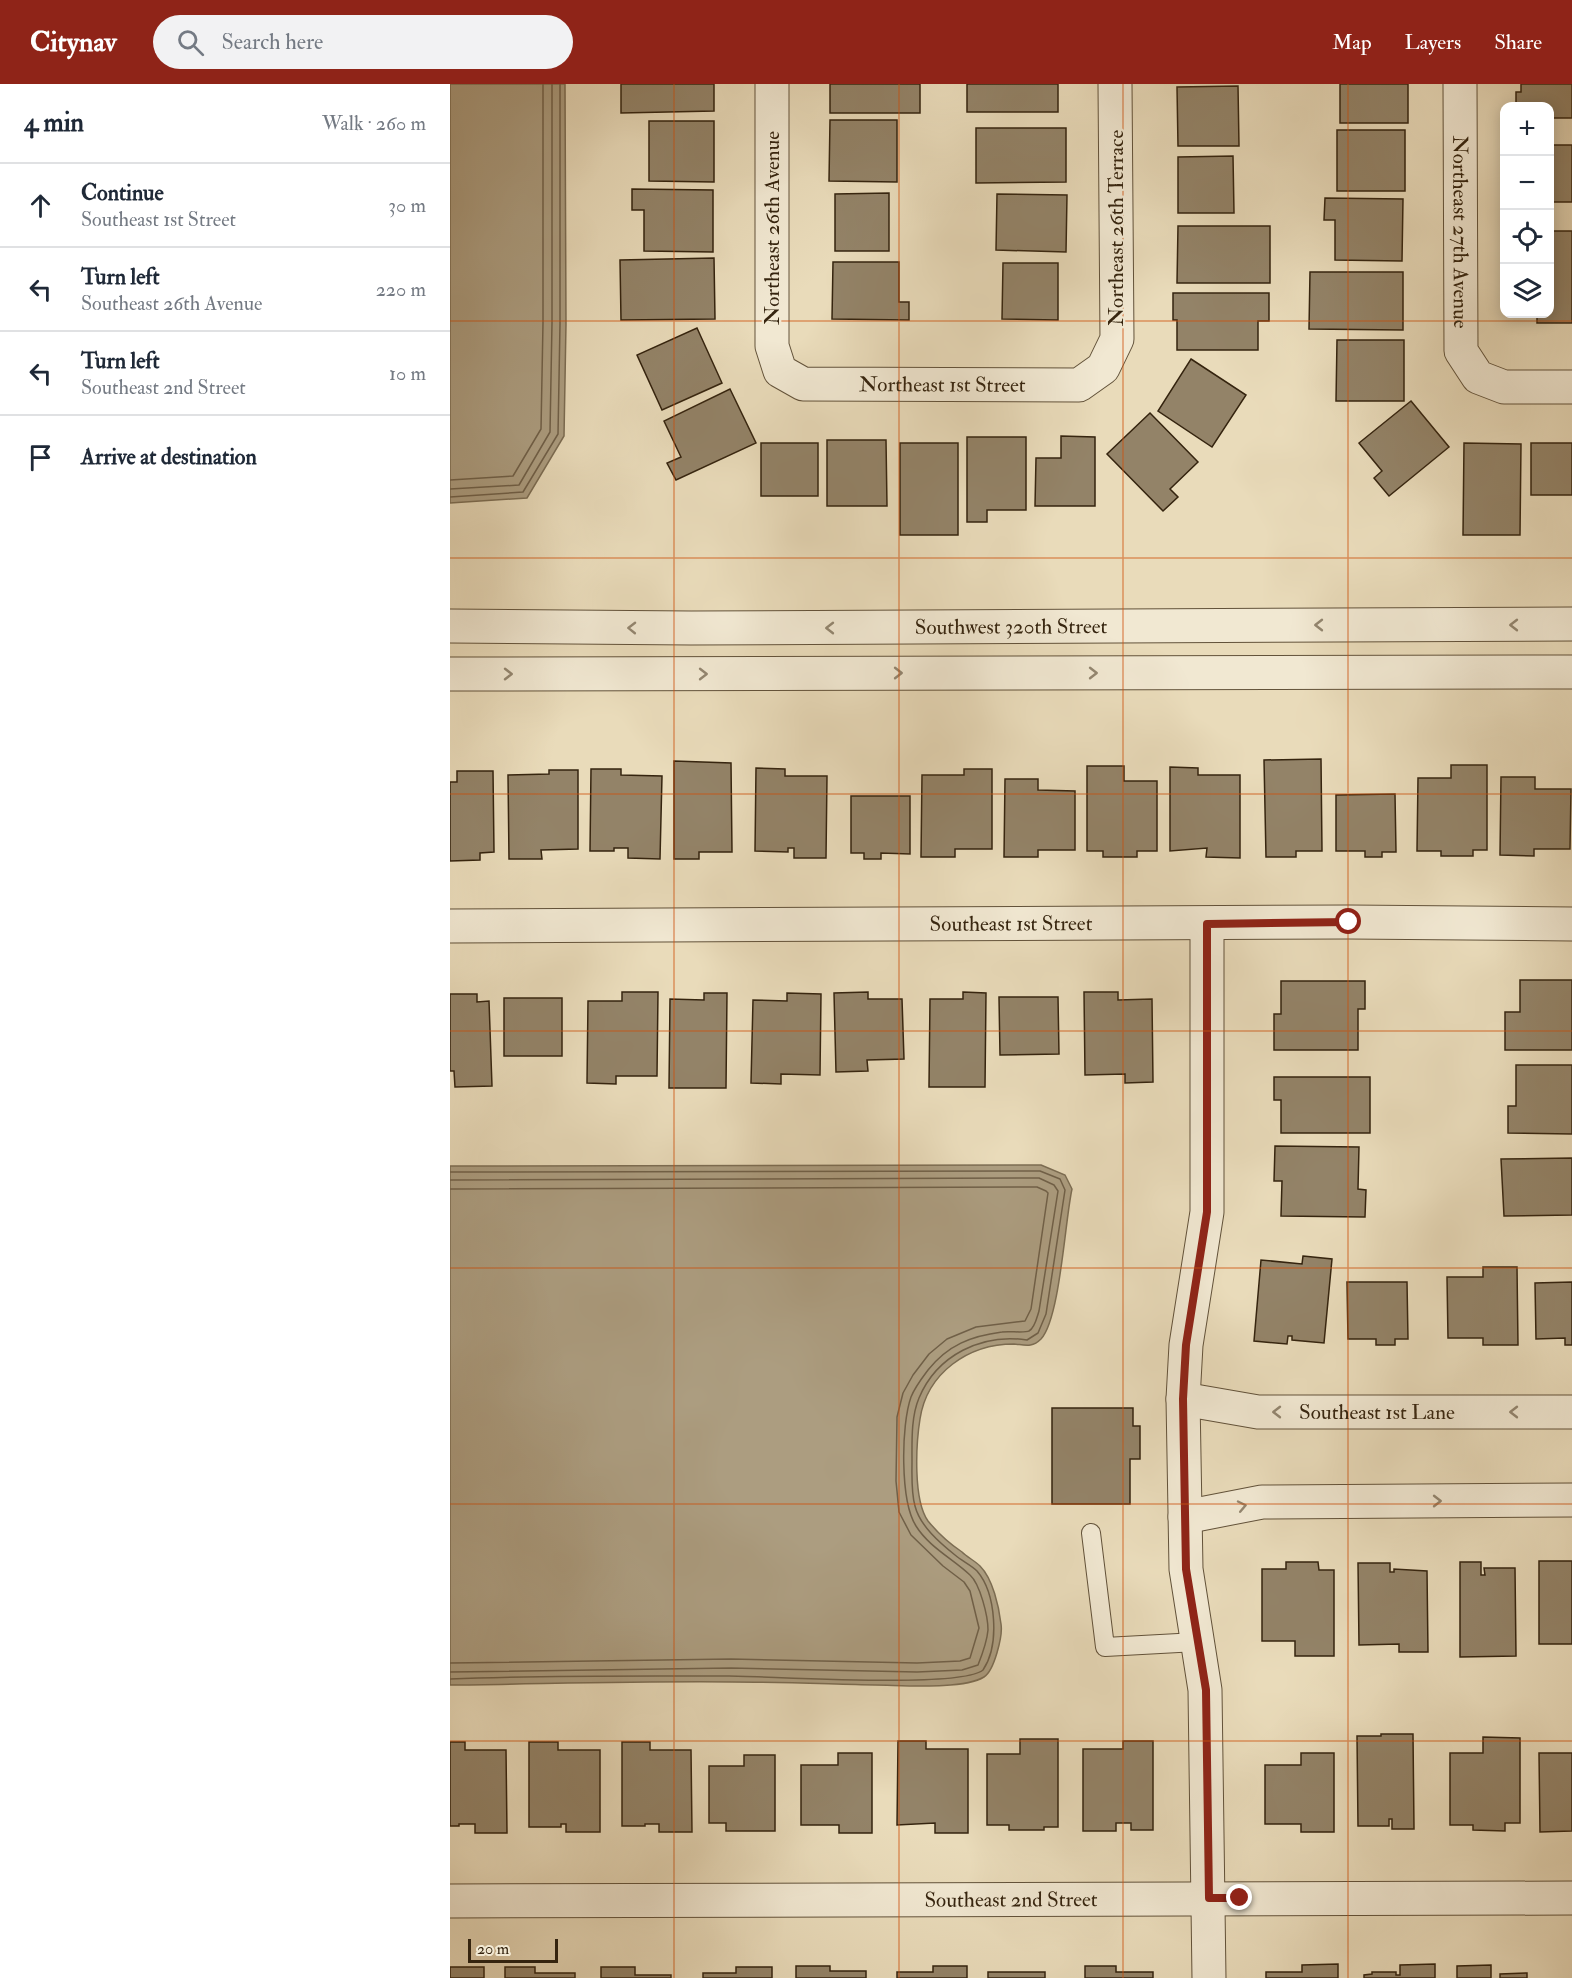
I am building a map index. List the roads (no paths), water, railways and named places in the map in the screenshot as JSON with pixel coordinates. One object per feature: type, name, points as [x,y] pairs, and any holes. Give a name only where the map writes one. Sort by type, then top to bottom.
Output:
[{"type":"street","name":"Northeast 26th Avenue","points":[[772,84],[772,346],[780,371]]},
{"type":"street","name":"Northeast 26th Terrace","points":[[1103,368],[1117,339],[1115,84]]},
{"type":"street","name":"Northeast 27th Avenue","points":[[1460,84],[1461,351],[1478,377],[1504,387],[1572,387]]},
{"type":"street","name":"Northeast 1st Street","points":[[780,371],[803,384],[1079,385],[1103,368]]},
{"type":"street","name":"Southwest 320th Street","points":[[450,626],[715,628],[1572,624]]},
{"type":"street","points":[[450,674],[1572,672]]},
{"type":"street","name":"Southeast 1st Street","points":[[450,926],[1349,922],[1572,924]]},
{"type":"street","points":[[1207,924],[1207,1212],[1186,1345],[1183,1399],[1186,1569],[1206,1690],[1209,1978]]},
{"type":"street","name":"Southeast 1st Lane","points":[[1183,1399],[1258,1412],[1572,1412]]},
{"type":"street","points":[[1185,1517],[1262,1502],[1572,1500]]},
{"type":"street","name":"Southeast 2nd Street","points":[[450,1901],[1572,1898]]},
{"type":"lane","points":[[1091,1533],[1105,1647],[1197,1642]]},
{"type":"water","points":[[450,84],[565,84],[564,436],[527,498],[450,503]]},
{"type":"water","points":[[1041,1165],[1065,1175],[1072,1189],[1061,1268],[1048,1328],[1035,1344],[997,1345],[981,1349],[952,1364],[931,1388],[920,1419],[917,1472],[923,1512],[940,1534],[985,1572],[997,1602],[1001,1636],[994,1661],[984,1677],[962,1684],[931,1686],[768,1682],[450,1685],[450,1166]]}]
